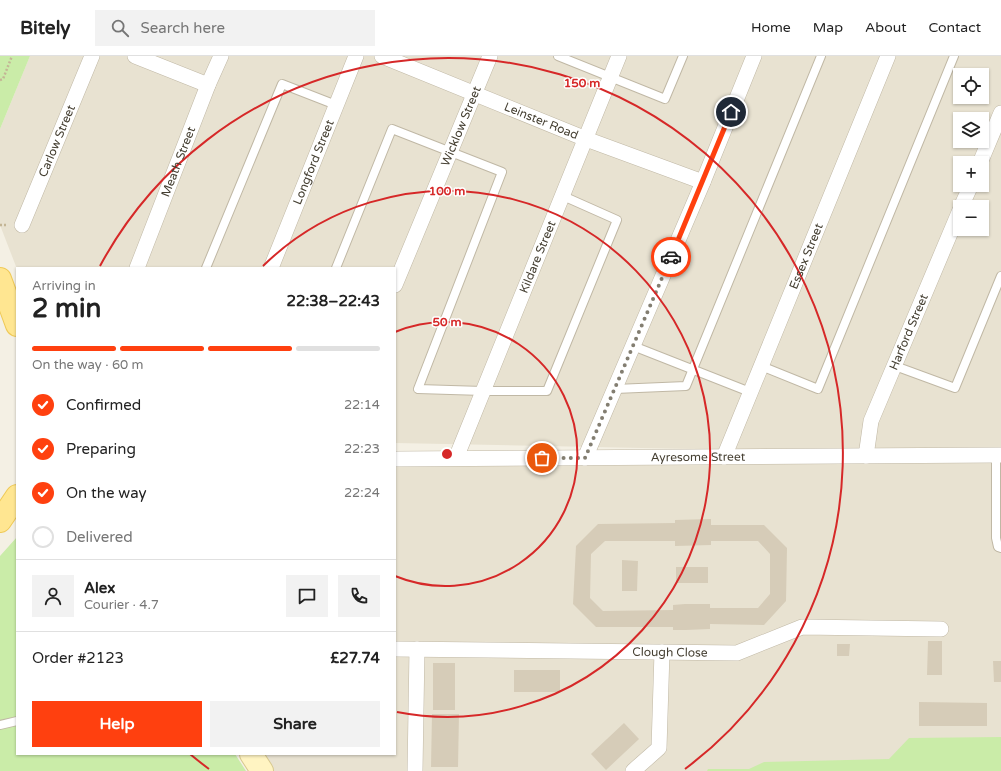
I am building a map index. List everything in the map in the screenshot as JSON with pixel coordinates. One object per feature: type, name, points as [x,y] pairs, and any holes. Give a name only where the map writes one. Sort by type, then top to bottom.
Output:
[{"type":"main road","points":[[0,279],[16,322]]},
{"type":"main road","points":[[0,521],[16,497]]},
{"type":"street","name":"Carlow Street","points":[[22,225],[92,56]]},
{"type":"street","points":[[135,56],[208,85]]},
{"type":"street","name":"Meath Street","points":[[137,267],[208,85],[221,56]]},
{"type":"street","name":"Longford Street","points":[[271,267],[356,56]]},
{"type":"street","name":"Leinster Road","points":[[382,56],[586,139],[703,182]]},
{"type":"street","name":"Wicklow Street","points":[[396,284],[490,56]]},
{"type":"street","name":"Kildare Street","points":[[456,458],[619,56]]},
{"type":"street","points":[[585,458],[703,182],[754,56]]},
{"type":"street","name":"Essex Street","points":[[724,457],[888,56]]},
{"type":"street","points":[[983,156],[1001,113]]},
{"type":"street","name":"Harford Street","points":[[866,456],[871,421],[953,227]]},
{"type":"street","name":"Ayresome Street","points":[[396,459],[998,455]]},
{"type":"street","name":"Clough Close","points":[[396,649],[736,653],[802,626],[941,629]]},
{"type":"street","points":[[415,771],[417,649]]},
{"type":"street","points":[[633,771],[659,748],[662,652]]},
{"type":"street","points":[[252,755],[262,771]]},
{"type":"lane","points":[[558,56],[665,99],[683,56]]},
{"type":"lane","points":[[615,389],[686,386],[822,56]]},
{"type":"lane","points":[[761,366],[818,389],[954,56]]},
{"type":"lane","points":[[206,267],[282,84],[336,105]]},
{"type":"lane","points":[[336,267],[392,129],[502,172],[418,389],[547,391],[617,220],[563,196]]},
{"type":"lane","points":[[895,366],[955,388],[1001,276]]},
{"type":"lane","points":[[633,346],[750,392]]},
{"type":"lane","points":[[998,455],[996,538],[998,547],[1001,548]]},
{"type":"lane","points":[[0,725],[16,721]]},
{"type":"path","points":[[0,80],[3,79],[12,56]]},
{"type":"shaded area","points":[[30,56],[1001,56],[1001,771],[273,771],[263,755],[396,755],[396,462],[890,453],[396,443],[396,267],[16,267],[0,225],[0,129]]},
{"type":"green space","points":[[0,56],[30,56],[0,129]]},
{"type":"green space","points":[[16,538],[16,755],[236,755],[246,771],[0,771],[0,556]]},
{"type":"green space","points":[[1001,737],[1001,771],[707,771],[708,769],[749,769],[764,762],[889,759],[909,738]]},
{"type":"building","points":[[711,519],[711,525],[764,525],[787,548],[786,601],[764,625],[710,624],[710,629],[686,630],[673,630],[673,627],[596,627],[573,604],[576,546],[598,524],[675,523],[675,520]],"holes":[[[605,541],[675,541],[675,546],[711,545],[711,541],[758,541],[770,554],[770,594],[758,608],[710,608],[710,604],[685,604],[673,605],[673,610],[603,611],[590,598],[591,554]]]},
{"type":"building","points":[[622,560],[638,561],[637,591],[622,591]]},
{"type":"building","points":[[676,567],[708,567],[708,583],[676,583]]},
{"type":"building","points":[[928,641],[942,641],[942,675],[927,675]]},
{"type":"building","points":[[837,644],[850,644],[849,656],[837,656]]},
{"type":"building","points":[[993,661],[1001,661],[1001,682],[994,682]]},
{"type":"building","points":[[433,663],[455,663],[455,710],[433,710]]},
{"type":"building","points":[[514,670],[560,670],[560,692],[514,692]]},
{"type":"building","points":[[919,702],[987,703],[987,726],[919,726]]},
{"type":"building","points":[[432,714],[459,714],[458,767],[431,767]]},
{"type":"building","points":[[624,723],[639,739],[606,770],[591,754]]},
{"type":"way so far","points":[[542,458],[585,458],[671,257]]},
{"type":"route","points":[[671,257],[731,112]]}]
